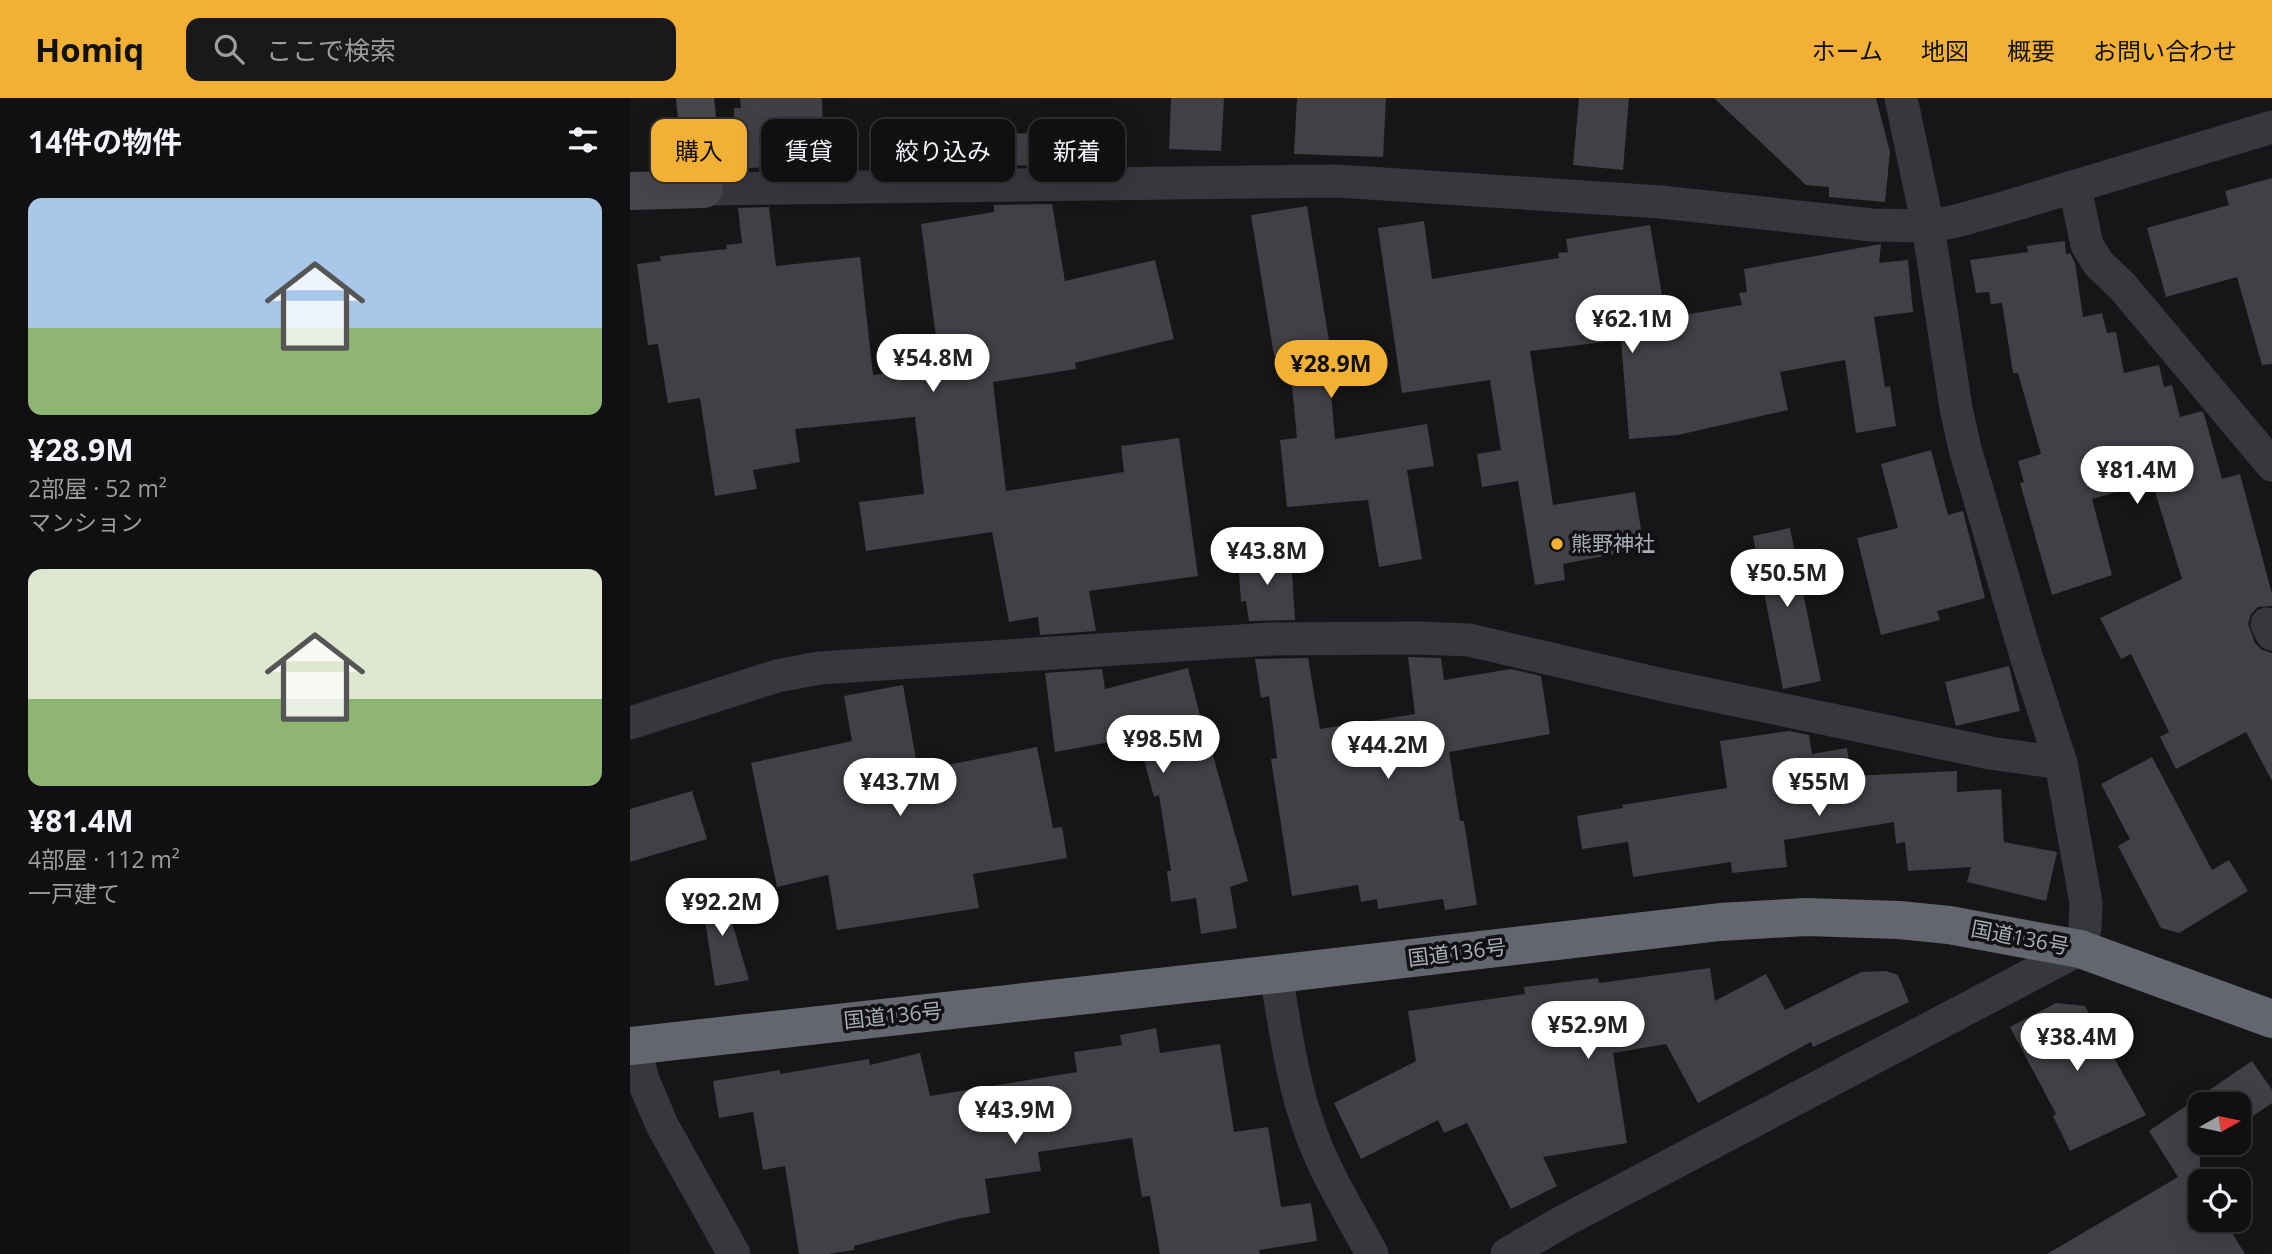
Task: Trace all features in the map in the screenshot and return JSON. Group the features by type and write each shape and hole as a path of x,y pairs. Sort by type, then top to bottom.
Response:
{"highway":[{"name":"国道136号","path":"632,1045 1720,922 1806,917 1899,920 1949,925 2080,949 2272,1019"}],"main road":[{"path":"630,191 704,189 695,98"}],"street":[{"path":"1507,1254 1562,1222 2080,949 2085,928 2086,904 2061,764 1965,449 1956,408 1928,226 1901,98"},
{"path":"704,189 1337,181 1530,192 1661,202 1872,225 1928,226 1962,220 2075,188 2272,127"},
{"path":"2075,188 2087,245 2098,263 2123,287 2272,465"},
{"path":"630,723 777,676 819,668 1271,639 1418,638 1469,640 1663,685 1990,753 2061,764"},
{"path":"1276,974 1289,1051 1310,1131 1325,1167 1372,1254"},
{"path":"632,1045 662,1125 734,1254"}],"building":[{"path":"740,98 822,98 823,119 761,119 761,168 747,168 747,119 734,119 734,108 741,108"},
{"path":"1171,98 1224,98 1221,151 1169,149"},
{"path":"1297,98 1386,98 1383,157 1294,154"},
{"path":"1579,98 1629,98 1623,170 1573,165"},
{"path":"1714,98 1876,98 1890,152 1885,202 1829,197 1829,187 1806,185"},
{"path":"1029,133 1029,165 1015,166 1015,134"},
{"path":"2272,178 2272,364 2262,365 2237,277 2166,297 2147,228 2229,205 2225,191"},
{"path":"1052,204 1065,281 1155,260 1174,339 1075,363 1076,369 993,382 1006,491 1124,472 1121,446 1179,438 1198,576 1089,591 1096,631 1040,635 1038,617 1009,622 992,532 866,551 859,502 924,494 915,417 795,429 800,462 753,470 757,489 715,496 700,398 668,403 658,344 648,345 637,264 661,261 660,256 727,249 726,245 742,243 738,208 769,207 776,266 860,257 873,375 940,367 921,224 994,212 994,205"},
{"path":"1307,206 1330,347 1327,347 1335,439 1427,424 1434,466 1407,470 1422,559 1379,567 1368,500 1287,507 1280,440 1297,438 1289,354 1274,356 1251,215"},
{"path":"1424,221 1432,279 1559,258 1558,253 1568,252 1566,239 1650,225 1666,318 1742,305 1739,293 1747,292 1744,269 1881,244 1879,263 1908,260 1913,312 1874,317 1885,387 1890,386 1896,426 1856,433 1845,360 1780,372 1788,410 1678,435 1629,439 1621,340 1530,351 1553,505 1635,492 1644,548 1563,564 1565,580 1535,585 1518,481 1482,487 1477,454 1501,450 1490,380 1402,393 1378,228"},
{"path":"2065,241 2066,254 2070,253 2075,263 2083,317 2102,313 2107,333 2116,332 2124,373 2159,365 2164,387 2172,385 2180,417 2202,411 2204,414 2222,479 2240,474 2272,594 2272,606 2258,607 2251,614 2248,624 2255,643 2262,650 2272,653 2272,781 2246,732 2176,769 2160,737 2169,732 2131,654 2121,659 2100,618 2182,579 2152,482 2092,499 2112,575 2052,595 2020,483 2024,482 2018,461 2041,454 2018,373 2013,373 2002,303 1991,304 1989,292 1976,293 1970,260 2028,252 2027,246"},
{"path":"1931,450 1948,515 1963,511 1985,598 1937,611 1940,620 1881,635 1857,538 1898,528 1881,464"},
{"path":"1790,528 1821,681 1783,689 1753,536"},
{"path":"1291,555 1295,620 1249,621 1246,601 1241,602 1238,557"},
{"path":"1408,657 1441,658 1444,680 1511,669 1541,676 1550,734 1449,752 1460,821 1464,821 1477,905 1445,910 1443,899 1378,909 1377,899 1361,902 1358,885 1292,896 1271,759 1277,758 1269,696 1261,698 1255,659 1308,658 1320,729 1415,714"},
{"path":"2009,666 2020,711 1956,726 1945,682"},
{"path":"1188,668 1248,881 1230,887 1237,928 1201,934 1196,898 1171,902 1167,871 1171,871 1159,795 1154,797 1138,737 1055,752 1045,673 1102,669 1105,689"},
{"path":"903,685 918,771 1037,747 1053,828 1062,827 1067,858 973,874 979,908 837,930 828,875 777,887 751,763 852,741 844,696"},
{"path":"1789,731 1809,735 1812,754 1847,748 1851,776 1957,771 1957,792 2001,789 2004,842 2057,852 2046,901 1967,882 1971,867 1908,871 1905,842 1896,844 1894,822 1784,840 1787,867 1732,873 1731,862 1633,877 1628,842 1582,849 1577,816 1623,808 1622,805 1727,788 1720,741"},
{"path":"2152,757 2212,870 2229,860 2248,891 2179,933 2161,928 2118,846 2130,839 2101,784"},
{"path":"692,791 707,839 630,862 630,809"},
{"path":"720,882 749,980 715,986 700,887"},
{"path":"1710,968 1715,1001 1766,974 1785,1010 1861,972 1886,971 1898,975 1909,1002 1813,1047 1811,1042 1698,1103 1666,1044 1613,1053 1627,1143 1543,1157 1557,1186 1511,1209 1467,1123 1444,1133 1438,1120 1361,1159 1334,1103 1416,1061 1408,1011 1525,994 1524,987 1598,978 1599,983"},
{"path":"2056,1003 2085,1006 2146,1115 2070,1151 2053,1116 2056,1114 2010,1027"},
{"path":"1156,1028 1160,1053 1220,1044 1234,1132 1268,1127 1281,1207 1311,1203 1317,1241 1259,1250 1260,1254 1160,1254 1150,1196 1142,1197 1132,1138 1038,1152 1041,1171 985,1179 990,1213 854,1246 854,1250 828,1254 799,1254 785,1166 763,1170 753,1112 719,1118 713,1081 780,1070 780,1074 869,1059 870,1065 920,1053 930,1096 1077,1072 1074,1052 1122,1045 1120,1035"},
{"path":"2252,1061 2272,1090 2272,1103 2251,1117 2251,1092 2206,1092"},
{"path":"2188,1104 2188,1155 2200,1155 2200,1169 2188,1169 2188,1232 2231,1232 2245,1254 2047,1254 2178,1177 2149,1131"}],"place":[{"name":"熊野神社","path":"1557,544"}]}
